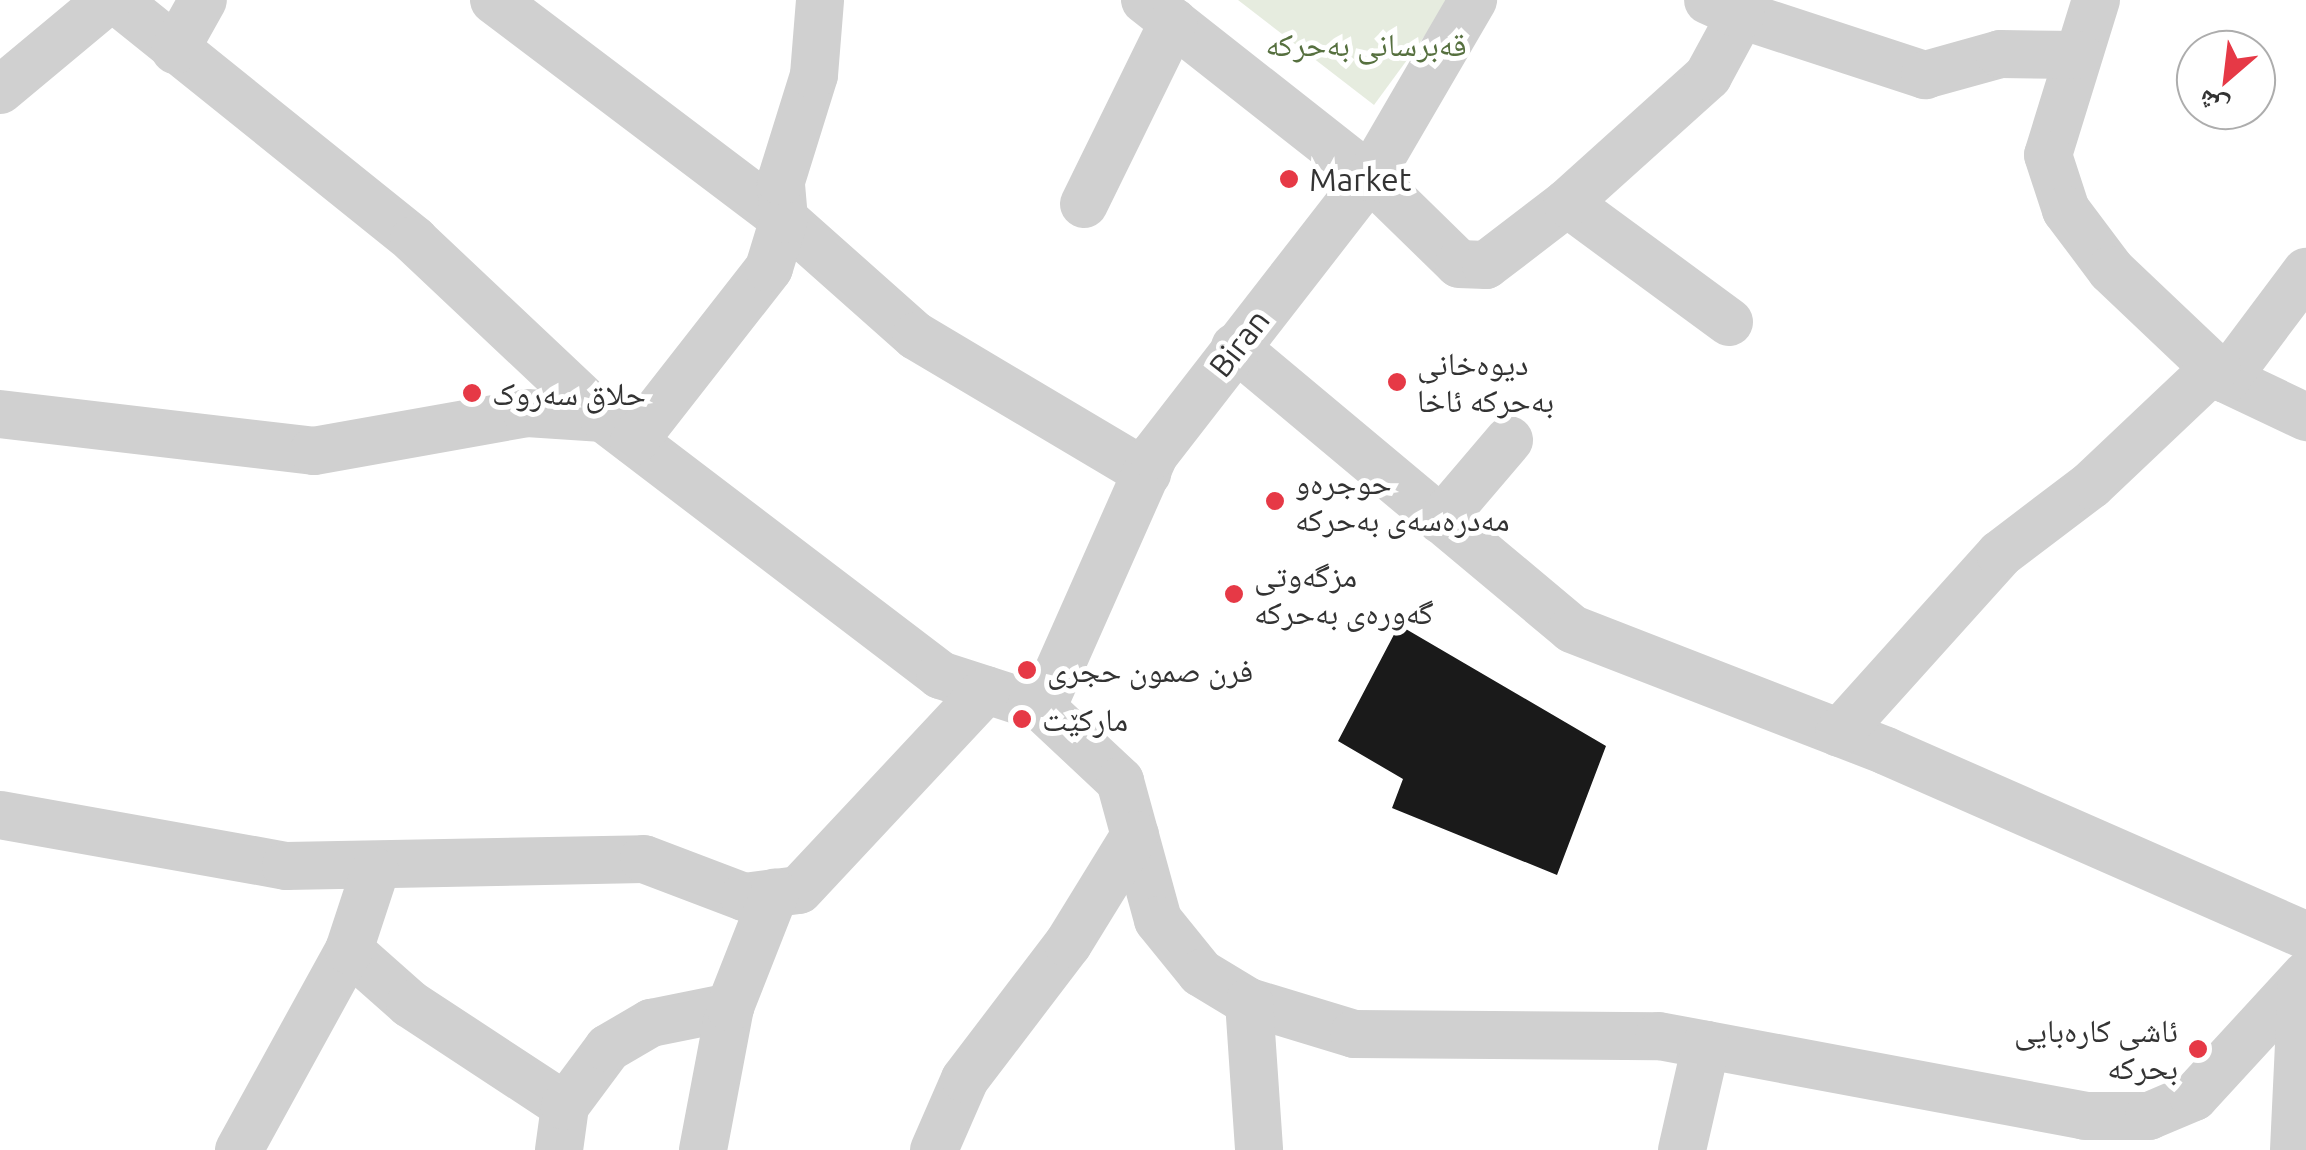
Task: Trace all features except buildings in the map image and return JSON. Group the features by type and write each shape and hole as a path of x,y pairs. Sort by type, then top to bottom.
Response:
{"street":[{"path":"0,90 108,0"},
{"path":"116,0 414,240 619,429 940,674 1042,708 1120,781 1158,920 1200,973 1249,1002 1354,1034 1659,1036 2078,1133 2148,1116 2194,1097 2304,978"},
{"path":"175,50 203,0"},
{"path":"619,429 770,268 784,219 781,181 814,75 820,0"},
{"name":"Biran","path":"1042,708 1147,472 1235,348 1370,176 1473,0"},
{"path":"2096,0 2048,155 2066,210 2111,270 2222,373 2306,417"},
{"path":"500,2 784,219 916,336 1147,472"},
{"path":"1084,204 1159,11 1370,176 1475,270 1567,203 1708,76 1724,8 1925,75 2000,54 2078,54"},
{"path":"1567,203 1728,322"},
{"path":"1839,733 2000,554 2091,486 2222,373 2306,272"},
{"path":"1235,348 1572,629 1839,733 2306,935"},
{"path":"0,414 314,451 527,413 619,429"},
{"path":"1441,520 1510,440"},
{"path":"0,815 286,866 374,871 644,859 744,897 799,890 986,690"},
{"path":"934,1150 965,1079 1068,944 1135,834"},
{"path":"239,1150 349,950 374,871"},
{"path":"703,1150 730,1007 775,893"},
{"path":"349,950 562,1128 608,1048 651,1023 730,1007"},
{"path":"2294,1150 2304,978"},
{"path":"1249,1002 1259,1150"},
{"path":"1682,1150 1706,1045"}],"green space":[{"name":"قەبرسانی بەحرکە","path":"1238,0 1451,0 1374,105"}],"place":[{"name":"Market","path":"1289,179"},
{"name":"دیوەخانی بەحرکە ئاخا","path":"1397,382"},
{"name":"حلاق سەروک","path":"472,393"},
{"name":"حوجره‌و مه‌دره‌سه‌ی به‌حرکه","path":"1275,501"},
{"name":"مزگەوتی گەورەی بەحرکە","path":"1234,594"},
{"name":"فرن صمون حجری","path":"1027,670"},
{"name":"مارکێت","path":"1022,719"},
{"name":"ئاشی کارەبایی بحرکە","path":"2198,1049"}]}
